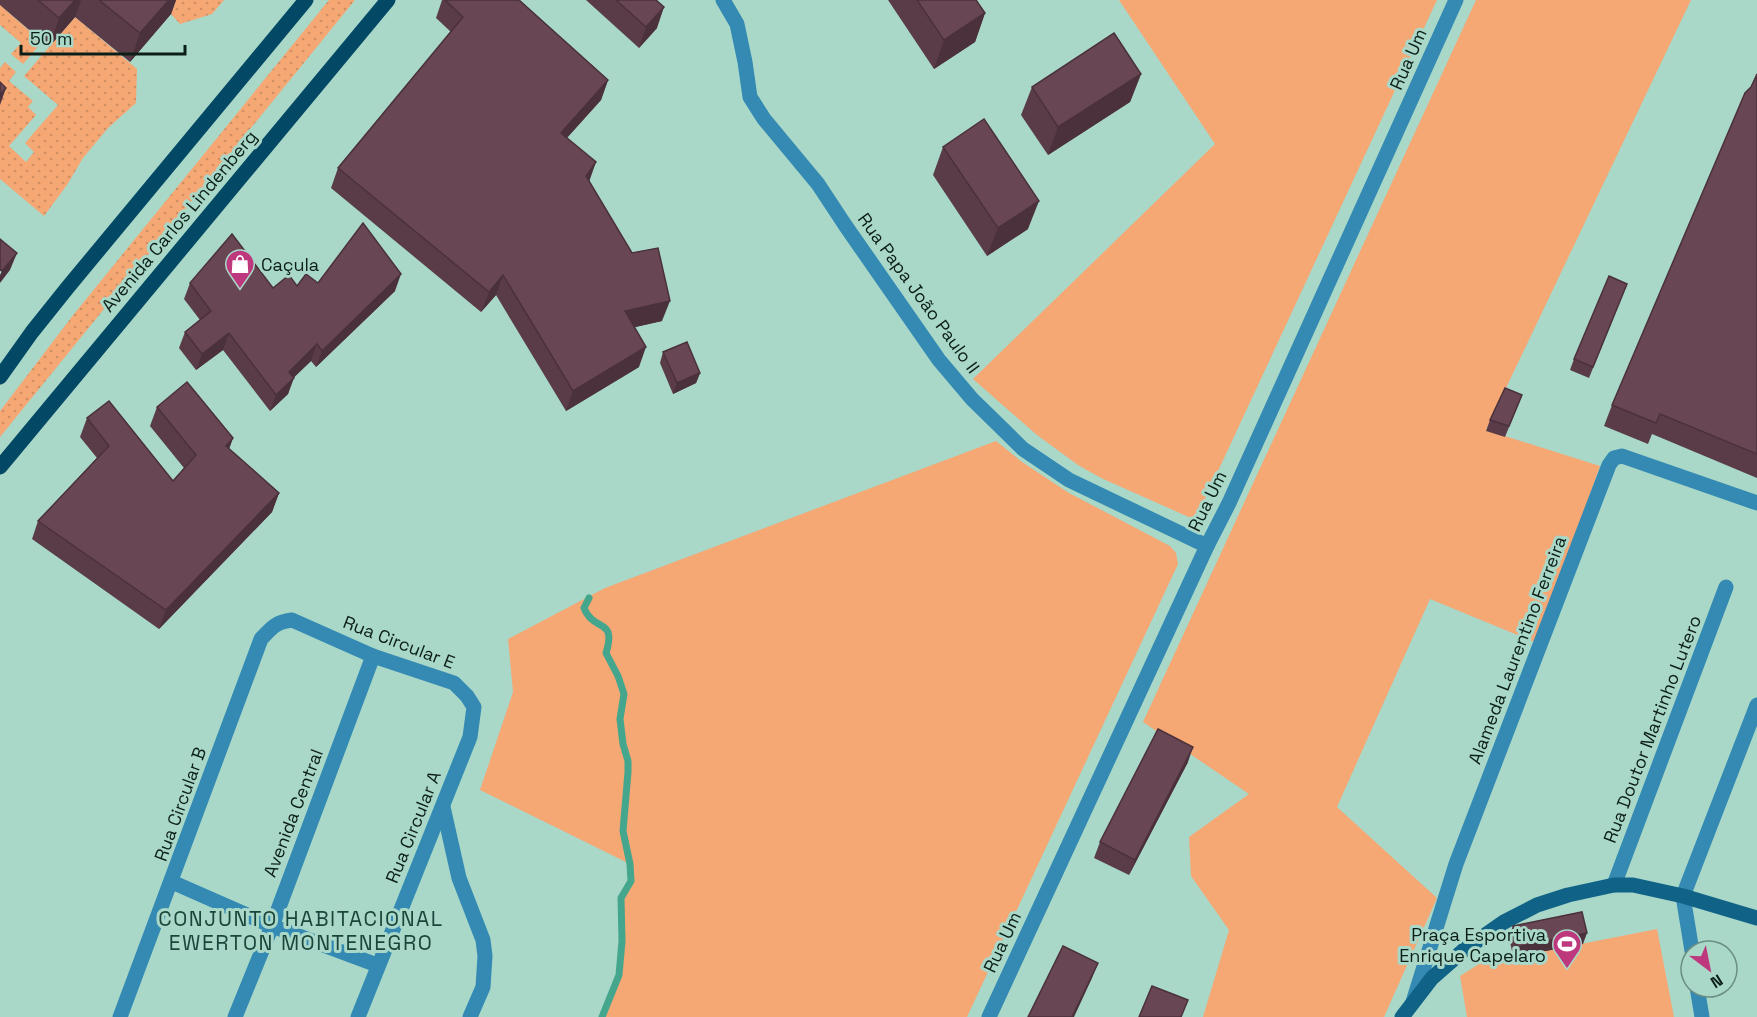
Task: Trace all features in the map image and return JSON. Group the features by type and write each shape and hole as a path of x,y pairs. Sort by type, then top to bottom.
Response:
{"main road":[{"path":"0,377 68,286 306,0"},
{"name":"Avenida Carlos Lindenberg","path":"0,467 388,0"}],"street":[{"name":"Rua Papa João Paulo II","path":"723,0 737,24 750,97 764,119 819,184 939,360 972,399 1023,449 1069,480 1207,546"},
{"name":"Rua Um","path":"989,1017 1229,503 1456,0"},
{"name":"Alameda Laurentino Ferreira","path":"1413,1002 1456,864 1609,465 1614,458 1622,456 1757,503"},
{"name":"Rua Doutor Martinho Lutero","path":"1614,885 1726,587"},
{"name":"Rua Circular E","path":"292,620 374,656 454,683 474,707 474,717"},
{"name":"Rua Circular B","path":"120,1017 261,639 281,621 292,620"},
{"name":"Avenida Central","path":"235,1017 272,926 374,656"},
{"path":"1690,939 1683,896 1757,705"},
{"name":"Rua Circular A","path":"358,1017 377,965 443,807 470,737 474,717"},
{"path":"443,807 459,878 483,940 485,956 483,987 470,1017"},
{"path":"172,882 272,926 377,965"},
{"path":"1402,1017 1432,978 1464,950 1504,922 1537,904 1568,895 1614,885 1633,885 1683,896 1757,918"},
{"path":"1699,999 1702,1017"}],"shaded area":[{"path":"170,0 224,0 212,14 180,24 169,12 175,5"},
{"path":"329,0 355,0 0,437 0,411 74,314"},
{"path":"1119,0 1437,0 1199,512 1191,518 1101,478 1078,465 1037,435 973,379 1215,144"},
{"path":"1476,0 1691,0 1486,430 1600,466 1537,643 1430,599 1337,807 1437,898 1384,1017 1203,1017 1229,930 1191,876 1189,837 1249,794 1143,722"},
{"path":"0,5 42,42 23,64 11,54 21,43 0,25"},
{"path":"75,17 137,69 136,103 108,128 83,158 44,216 0,179 0,68 5,62 16,72 9,81 33,101 28,107 36,115 9,146 26,162 34,152 25,143 58,105 24,76"},
{"path":"996,441 1022,462 1069,493 1170,546 1176,553 1178,564 967,1017 602,1017 619,975 622,941 621,898 631,881 630,864 480,790 513,692 508,639 605,588"},
{"name":"Praça Esportiva Enrique Capelaro","path":"1657,929 1674,1017 1467,1017 1460,976 1479,964"}],"building":[{"path":"38,0 75,0 59,18"},
{"path":"99,0 169,0 140,33"},
{"path":"445,0 519,0 608,80 561,133 596,162 586,176 632,253 658,248 670,301 625,311 646,347 573,391 503,275 489,292 338,168 463,17"},
{"path":"616,0 656,0 664,7 646,27"},
{"path":"917,0 976,0 985,13 944,40"},
{"path":"1114,33 1141,74 1058,127 1032,87"},
{"path":"1757,74 1757,454 1660,414 1656,423 1612,405 1745,93 1751,87"},
{"path":"0,82 6,88 0,95"},
{"path":"984,119 1039,201 998,228 943,147"},
{"path":"363,223 401,274 322,351 317,344 289,372 294,378 276,395 229,333 202,354 185,332 211,311 190,283 232,234 273,288 289,275 297,286 306,274 318,283"},
{"path":"0,239 17,253 2,271 0,270"},
{"path":"1609,276 1627,284 1593,367 1574,359"},
{"path":"687,342 700,373 677,383 663,352"},
{"path":"187,382 233,438 226,446 279,493 166,610 38,521 109,446 87,418 109,401 173,481 196,455 157,407"},
{"path":"1505,388 1522,395 1509,426 1490,420"},
{"path":"1158,729 1193,747 1135,860 1100,842"},
{"path":"1582,912 1587,933 1517,947 1513,926"},
{"path":"1063,946 1098,963 1072,1017 1028,1017"},
{"path":"1152,986 1188,1000 1181,1017 1139,1017"}],"waterway":[{"path":"589,598 584,608 588,616 603,626 609,634 606,653 624,694 620,719 628,761 623,831 631,881 621,898 622,941 619,975 602,1017"}],"place":[{"name":"Caçula","path":"240,290"},
{"name":"Praça Esportiva Enrique Capelaro","path":"1567,970"}],"district":[{"name":"CONJUNTO HABITACIONAL EWERTON MONTENEGRO","path":"301,930"}]}
